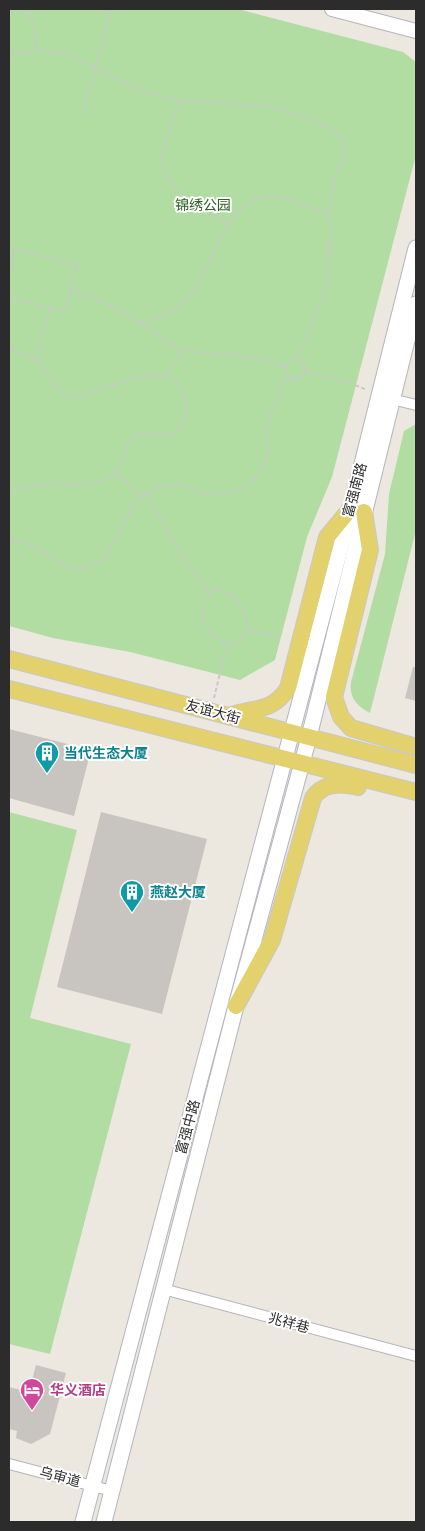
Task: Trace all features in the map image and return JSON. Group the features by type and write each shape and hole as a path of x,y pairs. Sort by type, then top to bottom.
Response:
{"main road":[{"name":"富强南路","path":"291,732 357,510 386,397 416,248"},
{"name":"富强南路","path":"386,397 416,304"},
{"name":"富强南路","path":"302,764 357,510"},
{"path":"228,716 273,705 288,688 327,537 357,510 370,550 334,697 341,717 351,728 416,746"},
{"name":"友谊大街","path":"9,659 416,765"},
{"name":"友谊大街","path":"9,689 283,760 416,792"},
{"name":"富强中路","path":"83,1522 291,732"},
{"name":"富强中路","path":"104,1522 236,1006 302,764"},
{"path":"236,1006 272,940 309,807 316,792 329,786 343,784 416,800"}],"street":[{"path":"332,9 416,31"},
{"path":"386,397 416,405"},
{"name":"兆祥巷","path":"163,1289 416,1356"},
{"name":"乌审道","path":"9,1464 112,1491"}],"path":[{"path":"24,9 35,22 37,32 36,51"},
{"path":"83,114 111,9"},
{"path":"9,54 36,51 65,53 95,70 138,90 181,101 266,106 313,120 332,129 340,137 344,147 343,161 336,174 329,214 328,276 324,294 298,359"},
{"path":"181,101 164,150 164,167 170,182 184,196 230,224"},
{"path":"140,323 166,313 182,304 199,282 230,224 247,204 267,196 329,214"},
{"path":"9,271 14,249 77,265 65,312 9,297"},
{"path":"70,291 92,297 126,313 182,352 236,356 286,366"},
{"path":"36,361 50,308"},
{"path":"9,350 25,354 36,361 64,394 71,397 145,375 166,377 175,382 186,404 186,414 180,429 175,434 141,434 132,436 127,443 119,468 99,482 41,484 26,490 9,491"},
{"path":"166,377 182,352"},
{"path":"9,542 26,542 71,568 82,569 98,565 105,560 110,554 136,501 152,489 180,484 205,495 222,494 244,489 257,476 268,457 267,424 283,382 289,377 300,378 305,372 304,364 298,359 290,360 286,366 289,377"},
{"path":"305,372 350,383 386,397"},
{"path":"114,472 143,496"},
{"path":"147,493 172,541 210,593"},
{"path":"218,590 232,594 249,622 248,630 240,642 227,644 218,640 201,612 204,598 218,590"},
{"path":"248,630 280,637"},
{"path":"211,711 227,644"}],"green space":[{"name":"锦绣公园","path":"9,9 238,9 403,52 416,62 416,155 332,477 307,537 275,660 240,680 130,652 53,638 9,626"},
{"path":"416,424 416,530 370,713 357,704 352,697 351,682 385,554 389,494 404,431"},
{"path":"9,812 77,830 30,1018 131,1044 50,1354 9,1344"}],"building":[{"path":"413,667 416,667 416,701 405,698"},
{"name":"当代生态大厦","path":"9,729 91,750 74,816 9,798"},
{"name":"燕赵大厦","path":"101,812 207,839 162,1014 57,987"},
{"name":"华义酒店","path":"36,1365 66,1373 50,1434 31,1444 16,1438 17,1431 9,1429 9,1387 29,1392"}],"place":[{"name":"当代生态大厦","path":"47,774"},
{"name":"燕赵大厦","path":"132,913"},
{"name":"华义酒店","path":"32,1411"}]}
